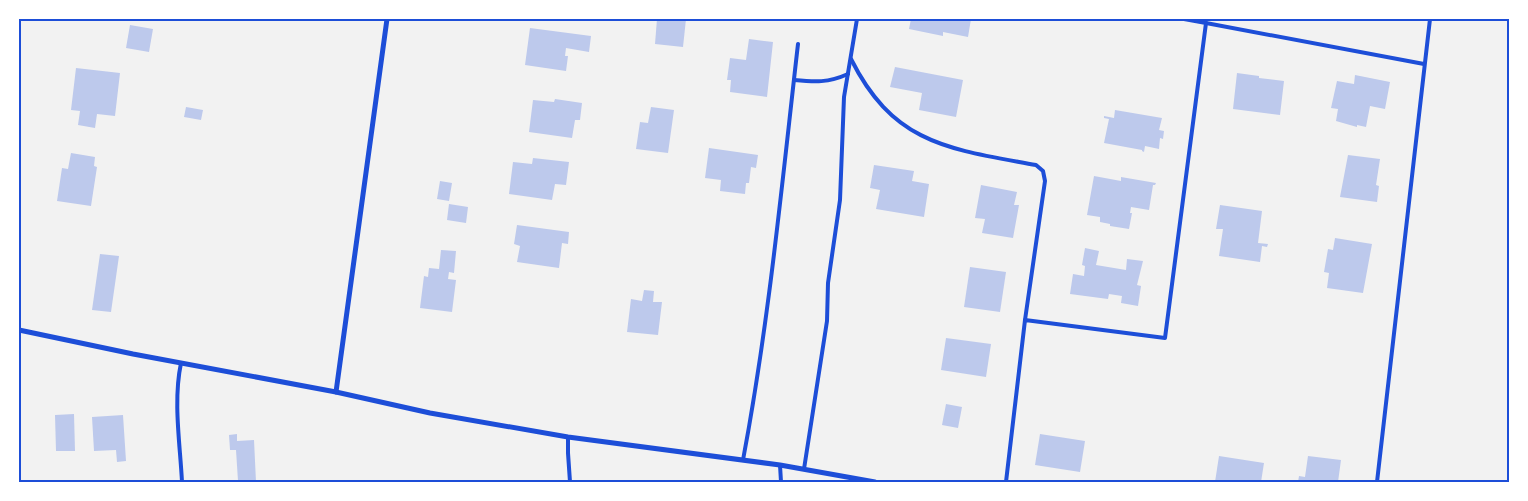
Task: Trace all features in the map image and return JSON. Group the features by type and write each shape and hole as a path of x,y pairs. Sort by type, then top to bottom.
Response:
{"street":[{"path":"336,392 387,19"},
{"path":"19,330 336,392 430,413 568,437 780,465 875,482"}],"lane":[{"path":"804,469 827,321 828,283 840,200 844,97 857,19"},
{"path":"1184,19 1424,64"},
{"path":"1377,482 1430,19"},
{"path":"1025,320 1165,338 1206,23"},
{"path":"743,460 755,394 769,296 798,44"},
{"path":"851,59 860,78 892,117 918,135 948,147 971,153 1036,165 1043,172 1045,181 1025,320 1006,482"},
{"path":"794,80 820,82 848,74"},
{"path":"181,363 177,394 182,482"},
{"path":"568,437 570,482"},
{"path":"780,465 781,482"}],"building":[{"path":"657,19 686,19 683,47 655,44"},
{"path":"911,19 971,19 968,37 943,32 943,36 909,29"},
{"path":"130,25 153,29 149,52 126,48"},
{"path":"530,28 591,36 589,52 566,48 565,56 568,56 566,71 525,65"},
{"path":"749,39 773,42 767,97 730,92 731,80 727,80 730,58 746,60"},
{"path":"895,67 963,80 956,117 919,110 922,93 890,87"},
{"path":"76,68 120,73 115,116 97,114 95,128 78,125 80,111 71,110"},
{"path":"1237,73 1284,81 1280,115 1233,109"},
{"path":"1355,75 1390,82 1385,109 1370,106 1366,127 1357,125 1357,127 1336,121 1338,109 1331,108 1337,81 1354,84"},
{"path":"555,99 582,103 580,120 575,120 572,138 529,132 533,100 554,102"},
{"path":"186,107 203,110 201,120 184,117"},
{"path":"651,107 674,110 668,153 636,149 640,122 648,123"},
{"path":"1115,110 1162,118 1159,130 1164,131 1163,139 1160,138 1159,149 1145,146 1144,152 1142,150 1104,143 1109,119 1104,118 1104,116 1114,118"},
{"path":"709,148 758,155 756,168 751,167 749,183 746,183 745,194 720,191 721,180 705,178"},
{"path":"71,153 95,157 94,166 97,167 91,206 57,201 62,168 68,169"},
{"path":"1348,155 1380,159 1376,185 1379,186 1377,202 1340,197"},
{"path":"533,158 569,162 566,185 555,184 552,200 509,194 513,162 532,164"},
{"path":"874,165 914,171 912,181 929,184 924,217 876,209 880,190 870,188"},
{"path":"1094,176 1121,181 1121,177 1156,183 1153,185 1149,210 1131,207 1130,213 1132,213 1129,229 1110,226 1110,224 1100,222 1100,217 1087,215"},
{"path":"440,181 452,183 449,201 437,199"},
{"path":"981,185 1017,192 1014,205 1019,205 1013,238 982,233 985,219 975,218"},
{"path":"449,204 468,207 466,223 447,220"},
{"path":"1220,205 1262,211 1258,243 1268,244 1267,247 1262,246 1260,262 1219,256 1223,229 1216,229"},
{"path":"517,225 569,232 568,244 562,243 559,268 517,262 520,246 514,244"},
{"path":"1335,238 1372,244 1363,293 1327,288 1329,273 1324,272 1328,249 1333,250"},
{"path":"1085,248 1099,251 1096,265 1126,270 1127,259 1143,261 1137,285 1141,286 1138,306 1121,303 1122,296 1109,294 1108,299 1070,294 1073,274 1084,276 1085,266 1082,265"},
{"path":"441,250 456,251 454,273 449,272 448,279 456,280 452,312 420,308 424,276 428,277 429,268 439,269"},
{"path":"100,254 119,256 111,312 92,310"},
{"path":"970,267 1006,272 1000,312 964,307"},
{"path":"644,290 654,291 653,302 662,302 658,335 627,332 631,299 642,301"},
{"path":"946,338 991,344 986,377 941,370"},
{"path":"946,404 962,407 958,428 942,425"},
{"path":"74,414 75,451 56,451 55,415"},
{"path":"123,415 126,461 117,462 116,450 94,451 92,417"},
{"path":"237,434 237,441 254,440 256,482 238,481 236,450 230,450 229,435"},
{"path":"1040,434 1085,441 1080,472 1035,465"},
{"path":"1219,456 1264,463 1261,482 1215,482"},
{"path":"1308,456 1341,460 1338,482 1298,482 1299,476 1305,477"}]}
